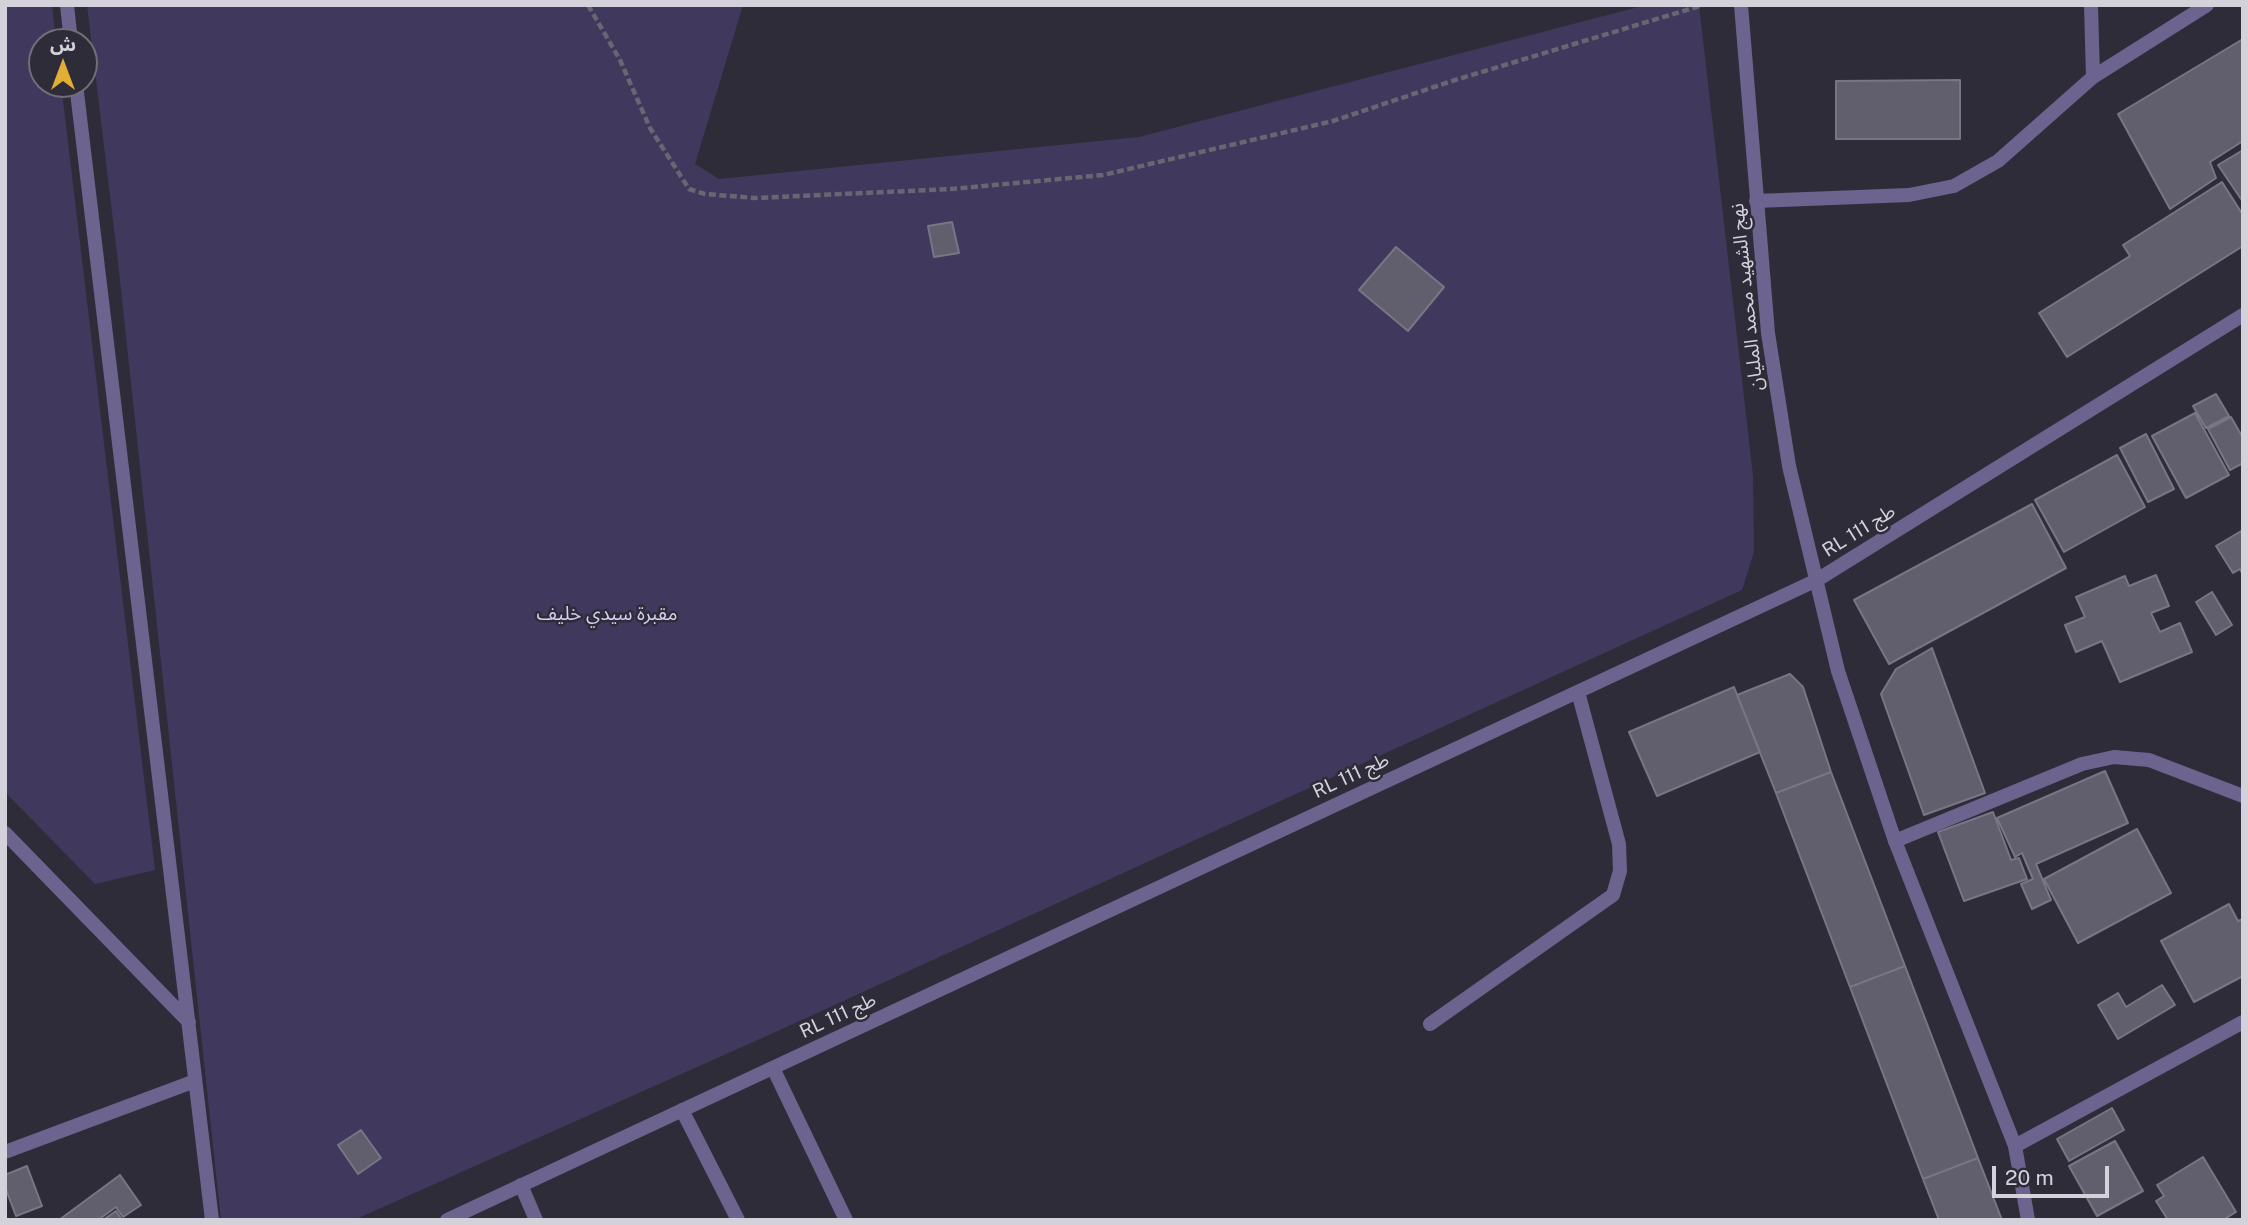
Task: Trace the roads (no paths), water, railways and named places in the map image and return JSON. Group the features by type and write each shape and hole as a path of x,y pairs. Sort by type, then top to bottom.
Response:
{"street":[{"path":"67,5 69,28"},
{"name":"نهج الشهيد محمد المليان","path":"1741,5 1768,333 1788,466 1838,671 1895,841 2015,1146 2028,1220"},
{"path":"2091,5 2093,77"},
{"path":"1756,201 1909,195 1954,186 1998,161 2093,77 2207,5"},
{"path":"78,98 212,1220"},
{"name":"RL طج 111","path":"447,1220 1817,580 2243,315"},
{"path":"1430,1024 1613,895 1620,871 1619,844 1578,692"},
{"path":"1895,841 2082,764 2114,757 2149,760 2243,796"},
{"path":"5,833 189,1021"},
{"path":"2015,1146 2243,1022"},
{"path":"773,1068 846,1220"},
{"path":"5,1152 195,1081"},
{"path":"682,1110 738,1220"},
{"path":"521,1185 536,1220"}],"park label":[{"name":"مقبرة سيدي خليف","path":"607,614"}]}
